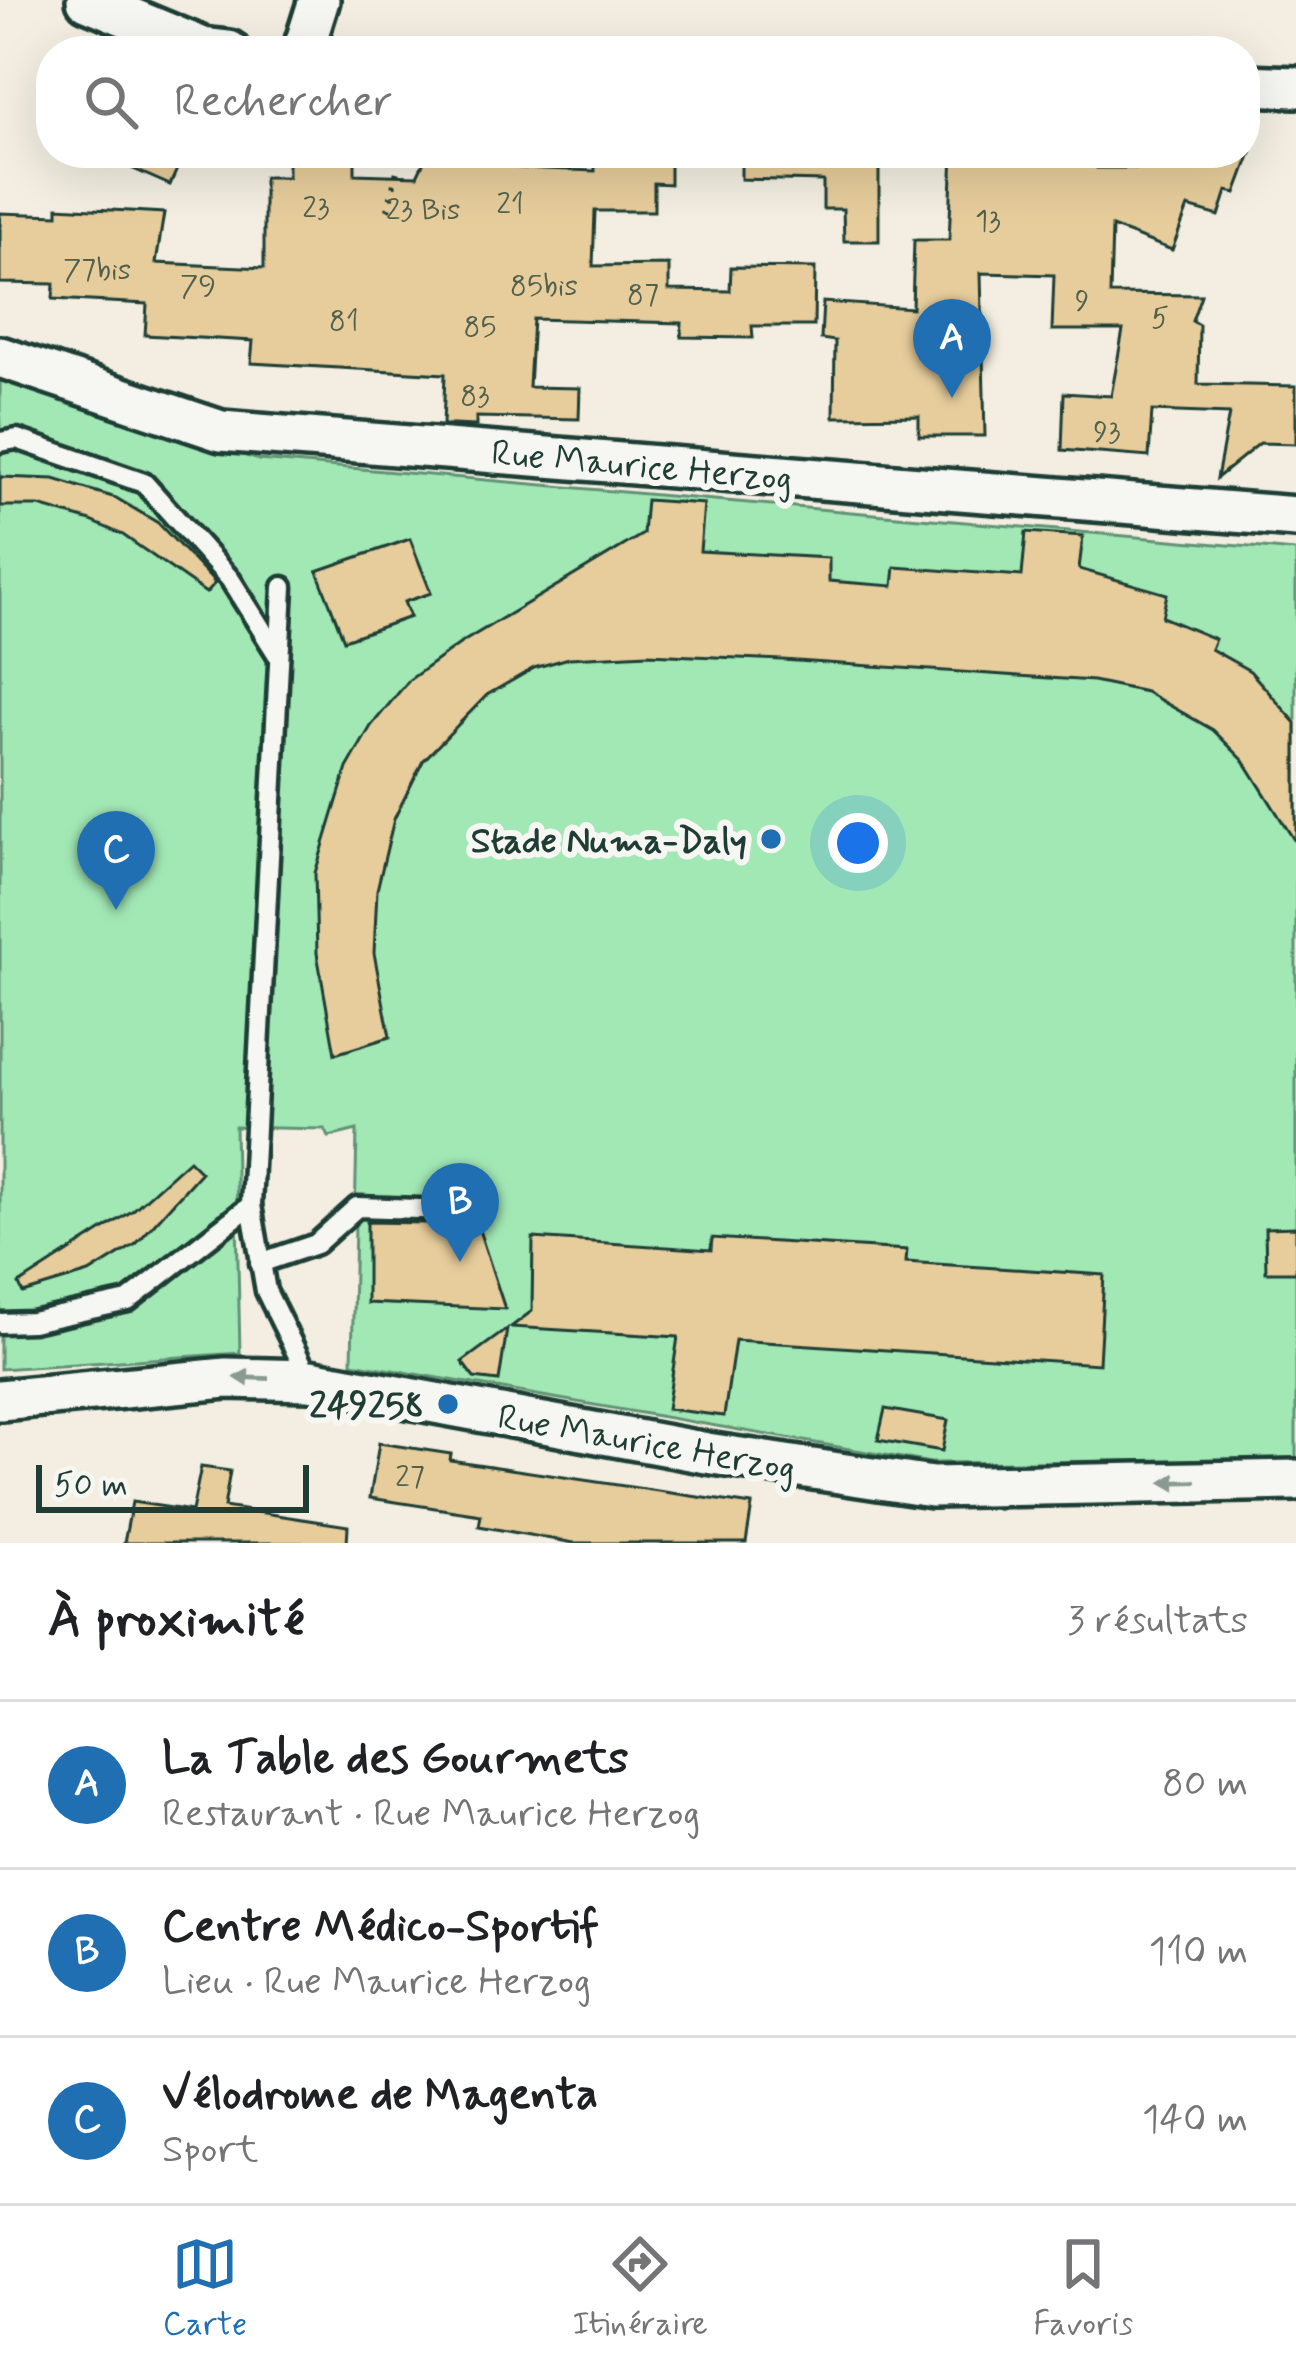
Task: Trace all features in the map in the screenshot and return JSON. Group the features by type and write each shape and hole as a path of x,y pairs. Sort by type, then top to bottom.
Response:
{"street":[{"path":"87,0 174,36"},
{"path":"308,36 319,0"},
{"path":"1260,85 1296,86"},
{"name":"Rue Maurice Herzog","path":"0,357 220,431 1296,517"},
{"name":"Rue Maurice Herzog","path":"0,1400 226,1378 310,1380 684,1449 932,1487 1296,1480"}],"lane":[{"path":"0,442 17,439 144,483 230,579 280,659"},
{"path":"283,587 251,1205 266,1291 310,1380"},
{"path":"0,1323 32,1322 128,1301 251,1205"},
{"path":"260,1262 316,1244 357,1208 482,1211"}],"path":[{"path":"388,210 398,168"}],"green space":[{"name":"Stade Numa-Daly","path":"0,379 259,460 1296,551 1296,1459 931,1463 352,1363 357,1130 329,1137 325,1129 235,1127 240,1353 0,1369"}],"building":[{"path":"131,168 177,168 170,185"},
{"path":"288,168 355,168 355,174 417,176 421,168 670,168 670,184 654,183 654,211 595,211 593,266 669,265 669,290 730,291 731,267 815,268 814,326 752,326 753,338 681,337 682,323 533,319 529,387 580,388 579,419 476,417 476,426 443,425 445,374 251,363 253,341 145,335 147,304 53,299 54,284 0,283 0,213 58,215 58,207 164,213 156,263 264,268 264,177 288,177"},
{"path":"741,168 879,168 879,241 844,241 843,209 823,209 823,181 741,179"},
{"path":"952,168 1245,168 1236,193 1227,191 1219,216 1188,207 1172,250 1112,227 1110,294 1201,295 1192,321 1199,325 1198,384 1296,386 1296,444 1260,443 1217,478 1229,414 1152,411 1149,457 1062,450 1064,393 1111,396 1123,330 1052,330 1054,275 981,273 985,436 919,436 919,416 834,417 835,341 821,339 823,302 912,308 914,240 949,240"},
{"path":"0,477 54,479 116,498 158,523 215,583 206,593 123,535 91,521 39,506 0,506"},
{"path":"646,500 704,504 700,551 829,558 829,581 893,586 895,567 1022,576 1026,532 1083,536 1079,569 1167,594 1162,617 1215,639 1211,649 1250,671 1296,723 1296,843 1244,761 1213,730 1146,692 1093,681 782,660 648,654 569,658 534,668 487,695 423,761 394,819 377,890 374,953 390,1037 335,1054 317,953 315,873 347,768 371,726 409,680 461,643 643,534"},
{"path":"410,539 431,593 404,602 410,617 344,640 317,571"},
{"path":"189,1160 201,1172 136,1244 89,1273 23,1293 19,1284 132,1211"},
{"path":"367,1222 477,1224 505,1309 367,1303"},
{"path":"1296,1227 1296,1272 1266,1272 1265,1228"},
{"path":"533,1238 711,1250 712,1238 907,1250 906,1262 1104,1275 1099,1364 735,1340 724,1416 667,1409 678,1337 511,1327 532,1311"},
{"path":"507,1329 499,1381 474,1378 462,1362"},
{"path":"885,1409 948,1420 942,1451 878,1440"},
{"path":"379,1443 451,1454 450,1460 752,1505 746,1543 574,1543 479,1526 481,1515 370,1498"},
{"path":"201,1467 230,1471 224,1507 348,1526 347,1543 124,1543 132,1502 192,1511"}],"place":[{"name":"La Table des Gourmets","path":"952,398"},
{"name":"Stade Numa-Daly","path":"771,839"},
{"name":"Vélodrome de Magenta","path":"116,910"},
{"name":"Centre Médico-Sportif","path":"460,1262"},
{"name":"249258","path":"448,1404"}]}
